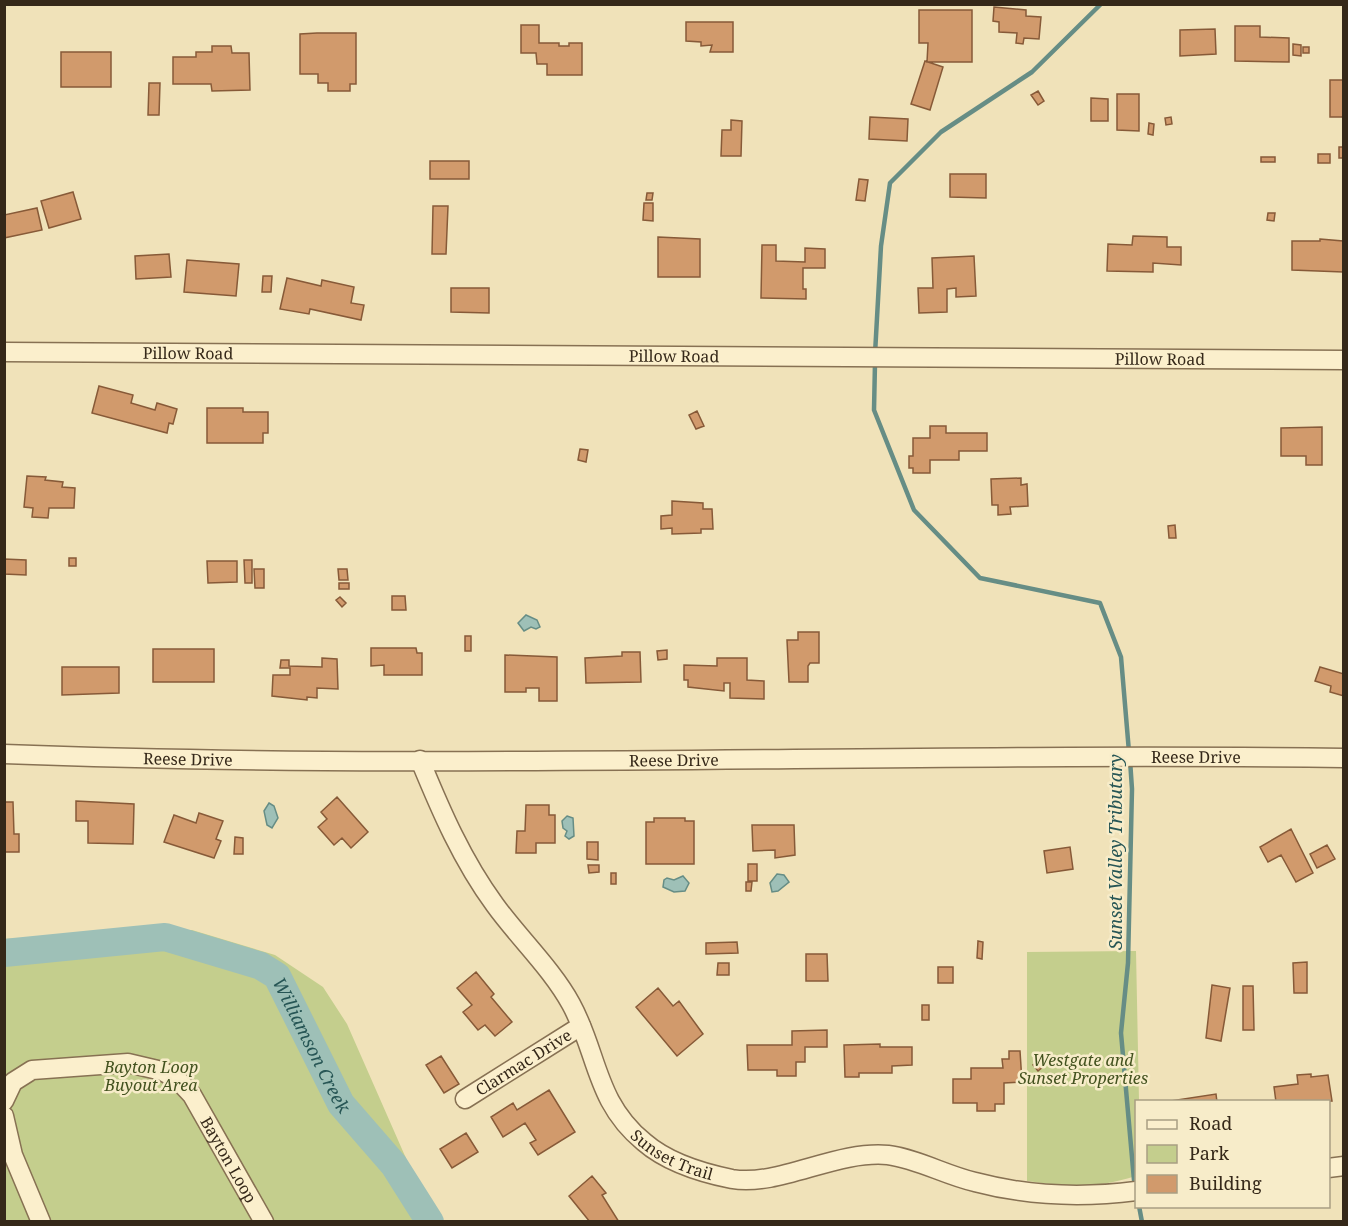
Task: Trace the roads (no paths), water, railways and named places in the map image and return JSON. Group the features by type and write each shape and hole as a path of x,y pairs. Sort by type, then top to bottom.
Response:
{"street":[{"name":"Pillow Road","path":"4,352 1344,360"},
{"name":"Reese Drive","path":"4,754 420,760 1157,755 1344,758"},
{"name":"Sunset Trail","path":"420,760 468,866 494,904 570,1002 581,1026 601,1087 628,1126 644,1142 694,1169 734,1179 766,1177 862,1155 888,1155 975,1183 1056,1196 1089,1197 1135,1191"},
{"name":"Clarmac Drive","path":"465,1099 581,1026"},
{"name":"Bayton Loop","path":"4,1101 13,1082 32,1070 128,1063 162,1071 178,1080 192,1095 264,1221"},
{"path":"4,1116 13,1155 41,1221"}],"water":[{"path":"526,615 537,620 540,627 536,629 531,627 524,631 518,623"},
{"path":"269,803 274,806 278,818 272,828 267,825 264,811"},
{"path":"567,816 573,818 574,836 569,839 565,836 567,831 563,828 562,821"},
{"path":"777,874 784,875 789,882 778,891 772,892 770,883"},
{"path":"683,876 689,883 685,891 674,892 663,887 664,880 667,878 674,880"}],"waterway":[{"name":"Sunset Valley Tributary","path":"875,354 881,246 890,183 941,132 1032,72 1101,4"},
{"name":"Sunset Valley Tributary","path":"875,363 874,410 914,510 980,578 1100,603 1121,657 1129,752"},
{"name":"Sunset Valley Tributary","path":"1130,760 1132,789 1128,963 1121,1033 1134,1180"},
{"name":"Williamson Creek","path":"4,953 165,937 261,966 277,976 341,1104 394,1165 430,1222"},
{"name":"Sunset Valley Tributary","path":"1139,1208 1142,1222"}],"park label":[{"name":"Westgate and Sunset Properties","path":"1083,1069"},
{"name":"Bayton Loop Buyout Area","path":"151,1076"}]}
